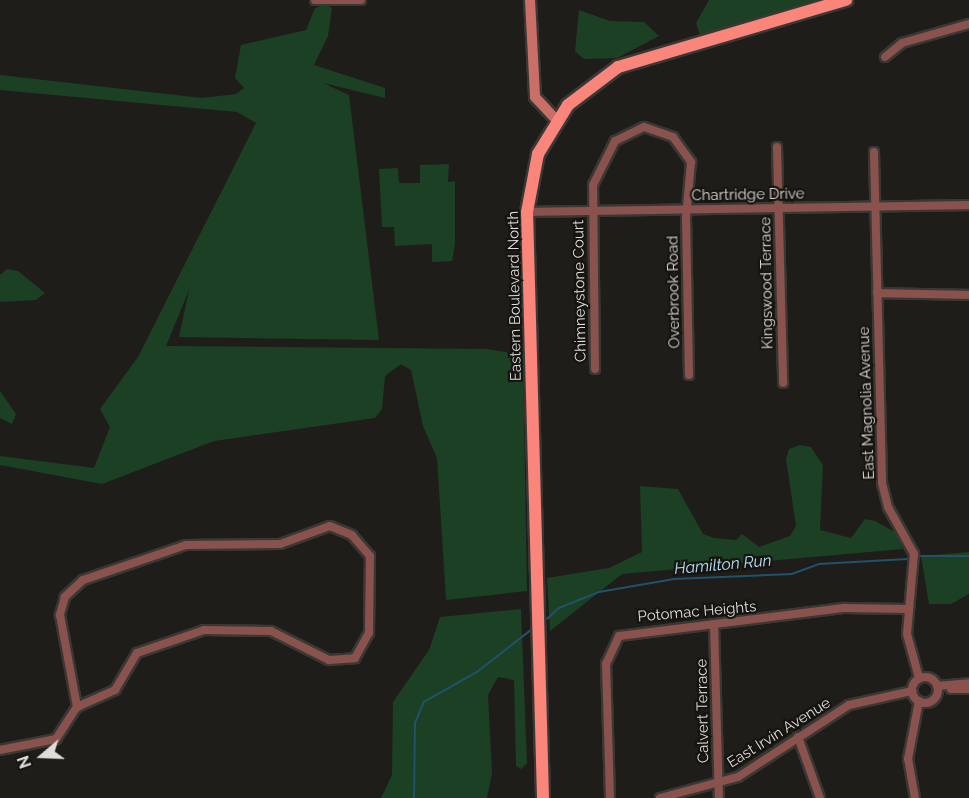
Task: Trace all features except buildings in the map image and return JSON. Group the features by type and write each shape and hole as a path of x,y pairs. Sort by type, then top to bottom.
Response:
{"main road":[{"name":"Eastern Boulevard North","path":"543,798 527,212 538,154 557,121 584,90 632,61 846,0"}],"street":[{"path":"315,0 361,0"},
{"path":"530,0 535,97 557,121"},
{"path":"885,57 902,43 969,24"},
{"name":"Overbrook Road","path":"591,212 596,174 607,150 624,134 644,127 664,131 687,153 693,172 687,209 689,375"},
{"name":"Kingswood Terrace","path":"777,147 783,383"},
{"name":"East Magnolia Avenue","path":"874,152 882,483 888,507 914,554 907,609 908,647 919,678"},
{"name":"Chartridge Drive","path":"527,212 969,205"},
{"name":"Chimneystone Court","path":"591,212 595,369"},
{"path":"877,293 969,295"},
{"path":"0,750 56,739 77,707 115,690 137,653 215,628 271,631 335,662 355,658 368,641 370,556 352,535 330,526 280,544 186,545 82,580 65,597 60,615 77,707"},
{"name":"Potomac Heights","path":"610,798 609,648 627,632 845,608 907,609"},
{"name":"Calvert Terrace","path":"714,624 719,798"},
{"path":"915,798 908,743 919,701 912,691 919,678 930,678 937,688"},
{"path":"937,688 969,683"},
{"path":"937,688 969,689"},
{"path":"919,701 932,700 937,688"},
{"name":"East Irvin Avenue","path":"660,798 718,785 849,705 912,691"},
{"path":"798,737 820,798"}],"green space":[{"path":"709,0 839,0 700,35 696,23"},
{"path":"325,4 332,8 328,36 314,65 385,88 385,98 323,83 349,95 379,340 179,337 189,290 166,346 487,349 523,355 527,591 446,600 437,458 423,426 411,370 401,364 385,376 382,409 375,418 214,441 102,484 0,465 0,456 94,468 110,427 100,409 138,357 256,123 237,112 0,90 0,75 202,98 236,94 244,88 235,78 241,45 306,30 315,8"},
{"path":"579,10 610,21 644,22 659,36 617,58 584,59 575,51"},
{"path":"449,164 448,182 455,181 455,244 452,261 432,262 432,244 395,246 394,227 382,227 379,169 398,168 399,183 420,183 420,165"},
{"path":"7,269 18,271 45,293 36,300 0,302 0,275"},
{"path":"0,391 16,414 12,424 0,418"},
{"path":"800,445 811,447 823,465 820,530 851,538 865,519 875,521 895,532 903,549 622,574 550,631 547,578 609,568 642,552 640,486 678,489 703,534 714,538 736,540 742,534 759,547 790,536 796,526 786,459 789,449"},
{"path":"969,552 969,594 951,604 929,604 921,556"},
{"path":"521,609 527,763 521,769 516,766 514,680 498,677 488,695 492,773 487,798 381,798 392,775 393,702 429,650 440,617"}],"waterway":[{"name":"Hamilton Run","path":"921,556 969,556"},
{"name":"Hamilton Run","path":"547,619 559,608 599,592 674,579 792,574 819,564 907,559"},
{"name":"Hamilton Run","path":"414,798 415,723 424,702 477,672 531,630"}]}
